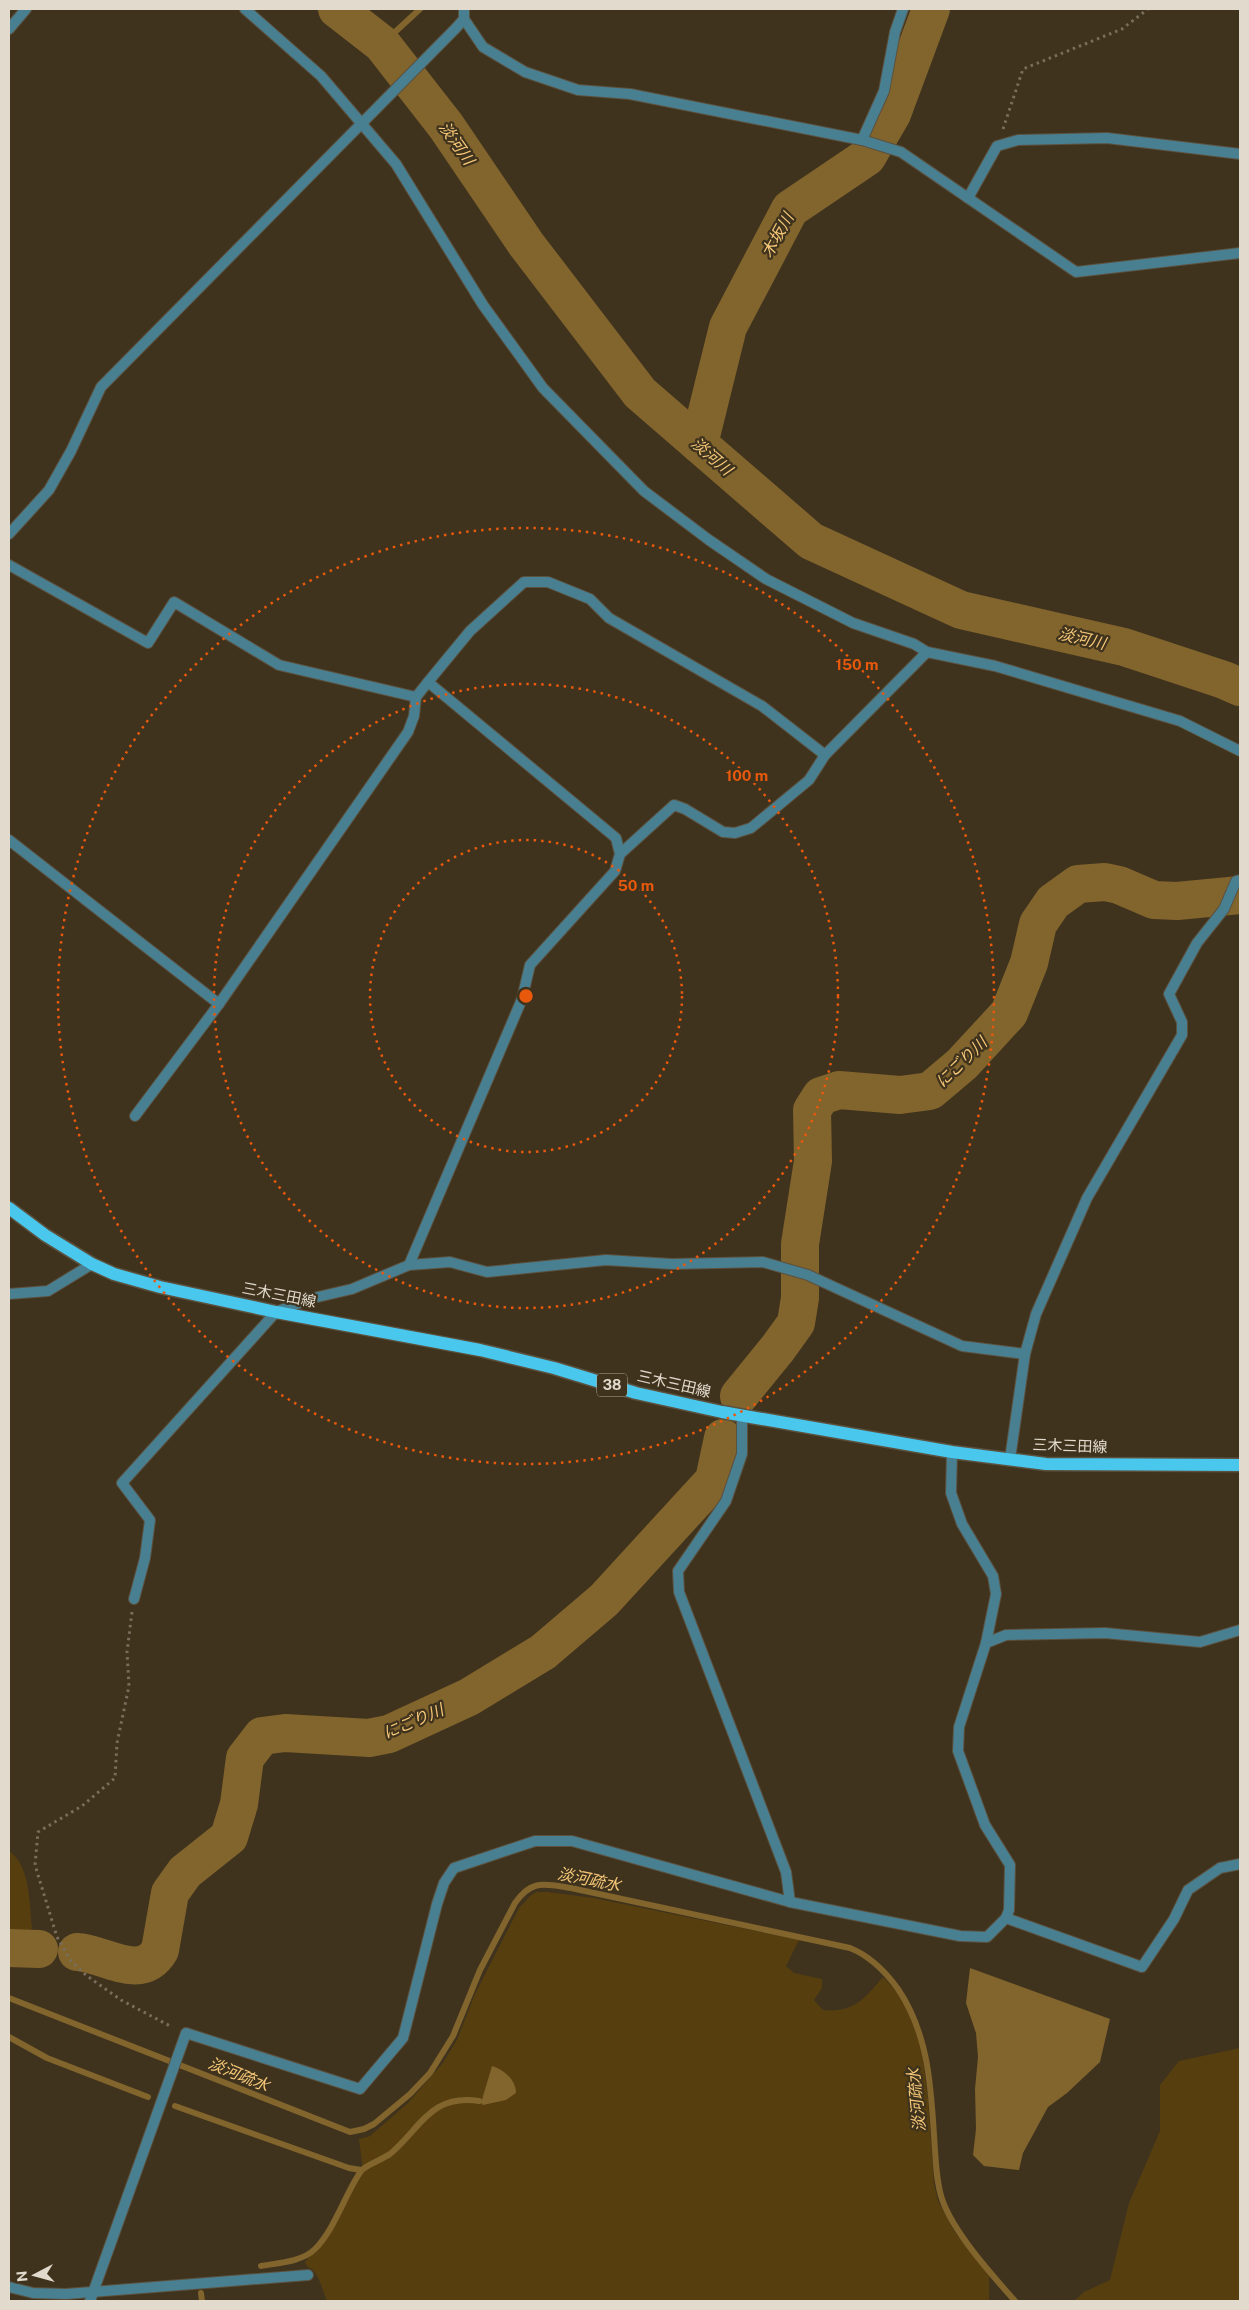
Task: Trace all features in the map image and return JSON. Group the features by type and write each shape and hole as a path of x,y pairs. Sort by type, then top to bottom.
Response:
{"main road":[{"name":"三木三田線","path":"9,1208 45,1235 92,1264 114,1274 160,1287 276,1312 480,1350 554,1368 636,1392 742,1415 952,1452 1046,1464 1240,1465"}],"street":[{"path":"9,29 26,9"},
{"path":"245,9 321,76 365,122 396,164 483,305 543,388 644,491 709,540 766,579 852,623 914,644 927,652 995,666 1180,721 1240,751"},
{"path":"862,140 884,90 895,32 903,9"},
{"path":"9,534 49,490 71,451 101,387 365,122 456,28 464,14"},
{"path":"464,14 483,47 524,72 578,90 630,94 862,140 901,152 1076,272 1240,253"},
{"path":"968,198 997,146 1018,140 1107,138 1240,154"},
{"path":"9,565 148,642 174,602 279,664 416,697"},
{"path":"135,1116 219,1004 408,732 414,716 416,697 470,631 524,582 548,582 590,599 609,618 762,706 825,755"},
{"path":"409,1265 522,999 530,966 615,870 620,854 674,805 685,809 722,832 735,834 751,828 809,780 825,755 927,652"},
{"path":"428,682 616,838 620,854"},
{"path":"9,840 219,1004"},
{"path":"1010,1459 1025,1354 1036,1314 1087,1198 1182,1035 1182,1022 1169,994 1197,943 1224,910 1236,882 1240,880"},
{"path":"134,1599 145,1558 150,1520 122,1483 276,1312 309,1299 352,1289 409,1265 450,1262 487,1272 606,1260 672,1264 763,1262 808,1275 962,1346 1025,1354"},
{"path":"9,1294 48,1291 92,1264"},
{"path":"742,1415 742,1454 726,1501 678,1571 679,1592 786,1872 790,1902"},
{"path":"92,2297 186,2033 360,2089 403,2038 444,1883 454,1868 535,1841 572,1841 790,1902 960,1936 986,1937 1006,1918 1011,1893 1010,1865 986,1825 958,1751 959,1727 986,1643 996,1594 993,1576 962,1524 950,1492 952,1452"},
{"path":"986,1643 1006,1635 1105,1633 1200,1642 1240,1630"},
{"path":"1006,1918 1142,1967 1174,1919 1188,1890 1220,1868 1240,1864"},
{"path":"9,2286 33,2293 92,2297 308,2275"}],"path":[{"path":"997,146 1023,69 1122,29 1148,9"},
{"path":"134,1599 126,1652 129,1686 117,1743 115,1778 82,1806 38,1832 34,1865 58,1937 72,1961 86,1976 121,2000 186,2033"}],"shaded area":[{"path":"9,1851 21,1866 28,1886 32,1928 9,1954"},
{"path":"536,1892 594,1898 799,1940 786,1966 794,1973 822,1979 822,1988 814,2000 823,2010 843,2009 858,2003 883,1977 897,1992 908,2010 921,2043 928,2099 934,2184 938,2201 954,2231 989,2275 989,2301 327,2301 318,2277 305,2262 325,2238 358,2182 363,2170 359,2139 370,2136 408,2103 442,2064 457,2040 475,1994 519,1908"},
{"path":"970,1968 1110,2019 1100,2062 1067,2093 1048,2107 1023,2153 1019,2170 984,2166 973,2155 976,2129 975,2089 978,2057 976,2033 966,2003"},
{"path":"1240,2048 1240,2301 1074,2301 1084,2292 1110,2280 1129,2203 1160,2131 1160,2085 1179,2061"},
{"path":"492,2066 508,2076 514,2084 516,2093 506,2100 483,2105 481,2103"}],"waterway":[{"name":"淡河川","path":"337,9 382,44 446,126 526,244 640,393 811,541 961,610 1124,647 1240,687"},
{"path":"382,44 420,9"},
{"name":"木坂川","path":"699,444 728,327 790,209 867,157 892,114 931,9"},
{"name":"にごり川","path":"739,1396 796,1323 800,1298 800,1244 813,1161 812,1110 821,1096 839,1090 900,1095 930,1091 962,1064 1009,1013 1029,963 1038,924 1053,902 1078,884 1105,882 1119,885 1154,900 1177,901 1240,895"},
{"name":"にごり川","path":"77,1952 122,1964 143,1964 152,1960 160,1950 170,1893 185,1872 229,1837 239,1804 245,1758 262,1736 285,1733 369,1738 389,1734 469,1697 543,1652 604,1600 714,1480 723,1438"},
{"name":"淡河疏水","path":"9,1998 350,2132 364,2129 374,2124 410,2094 430,2073 453,2036 480,1970 515,1903 521,1895 533,1887 546,1885 571,1888 850,1948 871,1960 888,1976 909,2008 917,2027 927,2067 937,2175 942,2199 947,2212 964,2239 1015,2301"},
{"name":"にごり川","path":"9,1948 39,1949"},
{"path":"9,2037 47,2058 148,2097"},
{"path":"261,2266 303,2257 315,2249 334,2222 361,2171 390,2154 437,2108 462,2100 479,2101"},
{"path":"175,2106 349,2168 361,2170"},
{"path":"201,2293 202,2301"}]}
